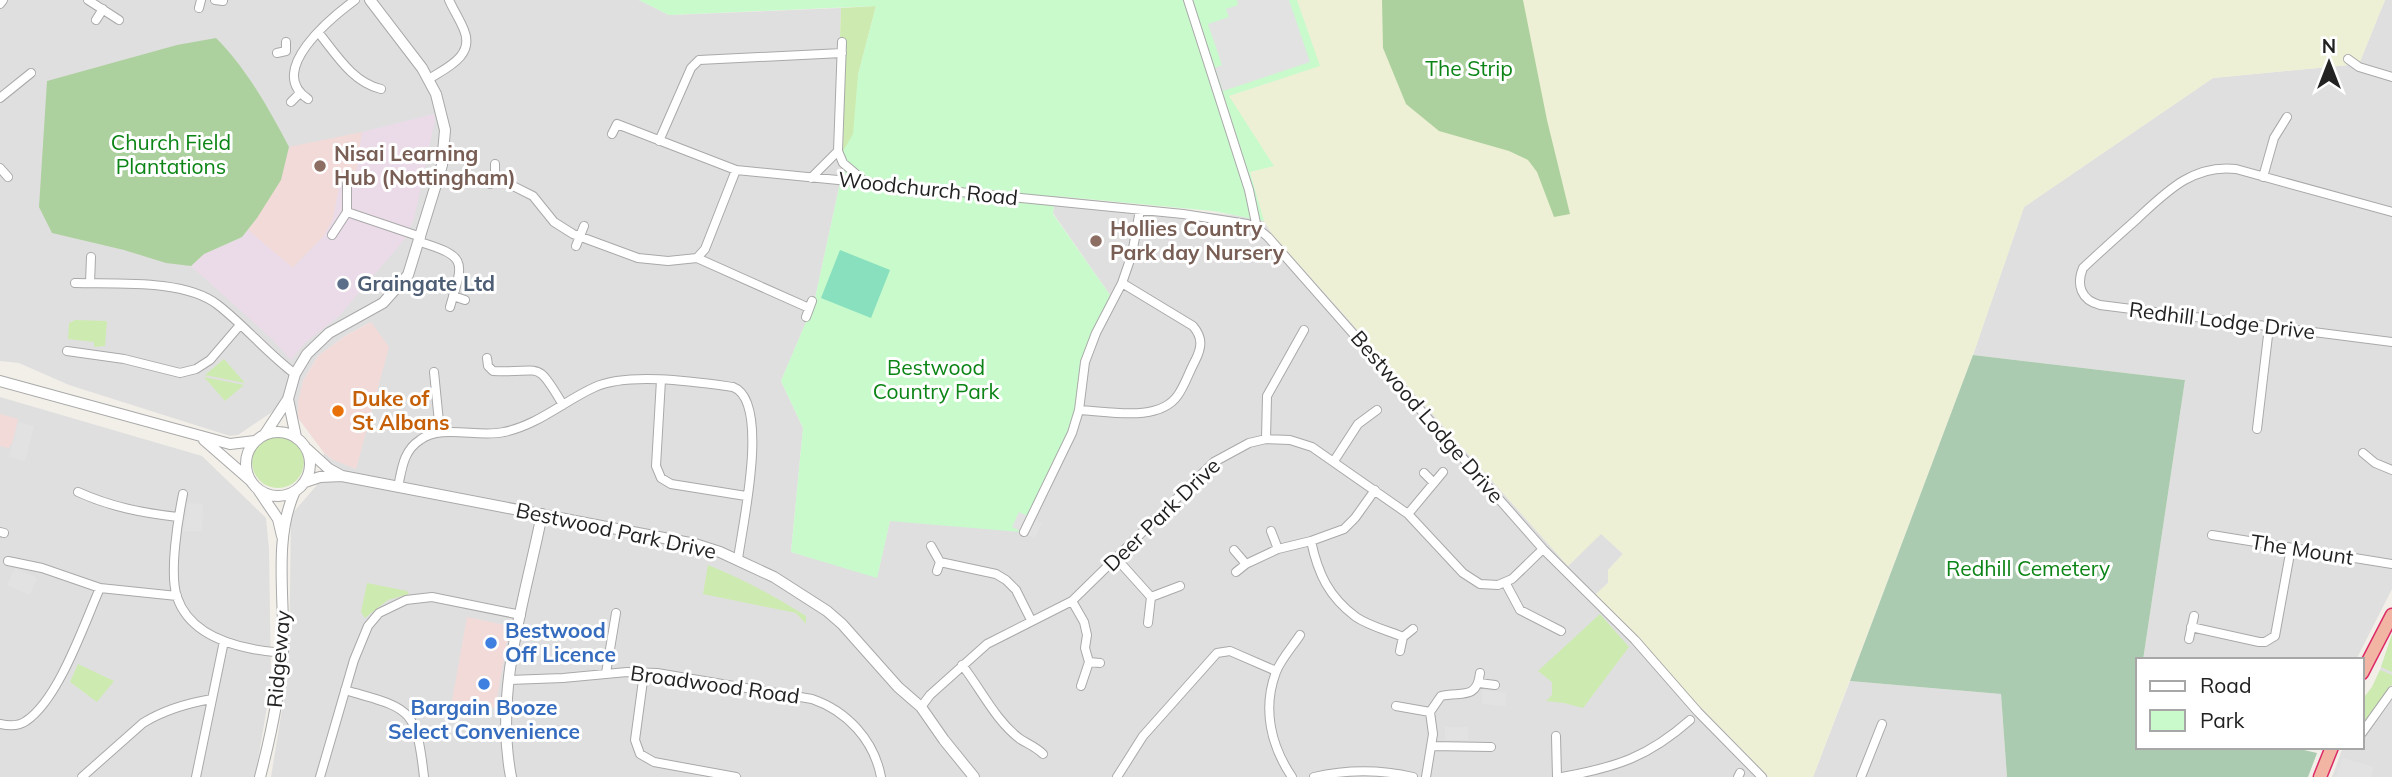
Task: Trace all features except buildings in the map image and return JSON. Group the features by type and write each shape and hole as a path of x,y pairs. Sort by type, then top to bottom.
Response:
{"highway":[{"path":"2364,669 2392,615"},
{"path":"2320,777 2331,749"}],"street":[{"path":"0,4 3,0"},
{"path":"88,0 119,20"},
{"path":"308,99 300,93 294,80 300,57 318,32 355,0"},
{"path":"265,434 281,432 296,437 306,448 310,465 305,482 295,491 279,496 263,492 247,473 247,456 255,441 265,434 288,399 295,374 319,341 391,296 408,275 438,180 445,143 440,106 429,79 370,0"},
{"path":"429,79 457,61 466,47 464,30 449,0"},
{"path":"1188,0 1249,190 1257,228"},
{"path":"96,20 103,9"},
{"path":"318,32 349,70 377,88 368,96"},
{"path":"842,42 838,151 844,163 866,182"},
{"path":"283,49 300,57"},
{"path":"659,141 691,68 699,60 842,52"},
{"path":"2348,59 2360,67 2392,77"},
{"path":"14,71 22,80"},
{"path":"0,98 31,73"},
{"path":"291,102 300,93"},
{"path":"2287,117 2274,138 2263,177 2392,212"},
{"name":"Woodchurch Road","path":"612,134 617,124 736,170 1221,219 1257,228"},
{"path":"811,178 838,151"},
{"path":"495,164 493,181 533,196 554,222 580,236 638,258 668,261 697,258 809,309"},
{"path":"0,168 8,177"},
{"name":"Redhill Lodge Drive","path":"2263,177 2224,168 2206,170 2183,179 2083,268 2079,284 2085,298 2093,303 2392,342"},
{"path":"697,258 705,249 736,170"},
{"path":"331,235 347,212 347,184"},
{"path":"1024,532 1066,449 1079,410 1085,362 1096,333 1122,283 1132,254 1140,210"},
{"path":"347,212 421,239 448,251 457,259 460,271 450,307"},
{"path":"576,246 584,226"},
{"name":"Bestwood Lodge Drive","path":"1257,228 1277,247 1543,549 1634,640 1698,712 1762,777"},
{"path":"90,283 91,257"},
{"path":"75,283 166,286 189,290 218,304 276,360 295,374"},
{"path":"1079,410 1147,413 1162,410 1178,396 1198,354 1200,334 1193,326 1122,283"},
{"path":"453,296 465,300"},
{"path":"67,351 124,359 180,373 196,369 210,360 240,325"},
{"path":"2257,429 2269,327"},
{"path":"1266,439 1267,396 1304,330"},
{"path":"1282,348 1292,353"},
{"path":"487,358 488,366 493,371 541,372 563,405"},
{"path":"434,372 440,432"},
{"path":"398,487 403,462 410,448 422,438 440,432 477,435 503,432 523,426 607,383 631,379 733,387 743,393 754,438 738,559"},
{"path":"661,380 656,466 661,478 671,484 746,496"},
{"path":"0,381 200,437 230,444 255,441"},
{"path":"288,399 296,437"},
{"path":"1334,461 1358,424 1377,410"},
{"name":"Ridgeway","path":"200,437 254,484 278,519 283,540"},
{"name":"Deer Park Drive","path":"920,707 987,643 1072,601 1214,462 1249,443 1266,439 1290,440 1312,447 1408,514 1470,580 1489,585 1505,582"},
{"name":"Bestwood Park Drive","path":"306,448 342,476"},
{"path":"2363,453 2375,463 2392,470"},
{"path":"1408,514 1443,472"},
{"path":"1424,473 1434,483"},
{"name":"Bestwood Park Drive","path":"305,482 320,477 342,476 695,544 738,559 787,584 827,611 851,633 898,687 920,707 974,777"},
{"path":"1236,572 1246,564 1278,549 1344,529 1375,490"},
{"name":"Ridgeway","path":"260,777 275,713 283,653 283,540 290,502 295,491"},
{"path":"78,492 113,506 178,517"},
{"path":"183,494 178,517 175,572 177,596 186,614 224,641 247,648 283,653"},
{"path":"511,777 505,736 509,680 542,514"},
{"path":"1271,531 1278,549"},
{"name":"The Mount","path":"2212,535 2392,564"},
{"path":"1311,541 1321,578 1328,589 1357,618 1403,637"},
{"path":"931,546 940,562 937,571"},
{"path":"2191,627 2259,642 2265,642 2275,636 2291,548"},
{"path":"1543,549 1518,574 1505,582 1520,610 1561,631"},
{"path":"1234,550 1246,564"},
{"path":"1116,558 1151,597 1148,623"},
{"path":"8,561 42,568 100,588 177,596"},
{"path":"940,562 996,574 1006,580 1016,590 1031,620"},
{"path":"1151,597 1180,586"},
{"path":"0,724 16,725 28,720 49,696 59,681 100,588"},
{"path":"1320,597 1328,589"},
{"path":"320,777 345,690 368,626 379,613 414,598 432,597 521,615"},
{"path":"1072,601 1084,622 1089,662 1081,687"},
{"path":"1545,623 1549,611"},
{"path":"606,673 616,613"},
{"path":"2189,639 2194,617"},
{"path":"603,622 614,624"},
{"path":"1400,651 1403,637 1413,629"},
{"path":"1292,777 1280,760 1272,736 1269,712 1276,671 1300,635"},
{"path":"196,777 224,641"},
{"path":"1117,777 1143,736 1217,653 1230,651 1276,671"},
{"path":"1089,662 1100,663"},
{"path":"962,665 993,711 1021,739 1043,754"},
{"path":"644,673 635,740 640,754 654,762 736,777"},
{"name":"Broadwood Road","path":"509,680 644,673 822,702 857,727 872,748 881,777"},
{"path":"1426,777 1432,746 1430,712 1441,696 1463,695 1475,688 1479,683 1480,673"},
{"path":"1479,683 1495,685"},
{"path":"345,690 393,705 411,719 419,736 424,777"},
{"path":"2364,730 2392,691"},
{"path":"82,777 154,716 190,702 212,699"},
{"path":"1396,706 1430,712"},
{"path":"1562,777 1607,773 1658,745 1690,720"},
{"path":"1861,777 1873,732 1882,724"},
{"path":"1033,745 1038,735"},
{"path":"1479,735 1479,746"},
{"path":"1556,777 1556,741 1567,745"},
{"path":"1432,746 1491,747"},
{"path":"1314,777 1369,770 1413,777"}],"shaded area":[{"path":"0,0 639,0 669,15 841,8 840,38 845,38 842,137 845,160 814,303 781,381 803,428 791,552 877,577 890,521 1042,486 1062,449 1073,421 1080,367 1087,344 1110,295 1053,213 1055,196 1241,216 1264,221 1272,234 1568,566 1601,533 1623,554 1608,570 1608,583 1596,594 1678,684 1769,777 271,777 289,666 291,515 317,485 324,453 333,460 371,322 345,336 318,356 303,381 298,418 275,410 238,435 230,436 69,385 19,363 0,361"},
{"path":"1237,0 1289,0 1310,62 1223,91 1215,68 1222,65 1208,24 1229,17 1226,9 1238,5"},
{"path":"2385,0 2392,0 2392,589 2357,658 2143,658 2185,380 1973,355 2024,207 2213,78 2359,64"},
{"path":"434,114 435,120 414,219 404,240 339,316 305,343 291,360 272,339 191,266 204,254 242,238 248,230 293,268 323,237 333,219 340,182 355,182 362,132"},
{"path":"362,132 355,182 340,182 333,219 323,237 292,268 248,230 280,180 289,147"},
{"path":"371,322 389,347 356,469 333,460 324,453 298,418 298,402 303,381 318,356 345,336"},
{"path":"0,397 202,456 266,518 271,684 255,777 0,777"},
{"path":"0,414 18,419 12,444 8,448 0,446"},
{"path":"18,422 34,426 25,461 9,457"},
{"path":"188,503 203,504 202,531 183,531"},
{"path":"1019,512 1042,523 1035,538 1012,527"},
{"path":"15,568 37,578 30,595 7,585"},
{"path":"467,617 510,626 495,708 452,701"},
{"path":"2392,634 2392,777 2332,777 2342,749 2364,749 2364,697 2380,670"},
{"path":"1850,681 2001,694 2007,777 1813,777"},
{"path":"1482,690 1506,693 1506,706 1482,704"},
{"path":"1445,727 1468,727 1468,740 1445,740"},
{"path":"2343,758 2374,767 2371,777 2336,777"}],"green space":[{"name":"Bestwood Country Park","path":"639,0 1297,0 1320,66 1229,96 1274,166 1250,172 1264,221 1213,211 1055,196 1053,214 1110,295 1087,344 1080,367 1073,421 1022,532 890,521 877,578 791,552 803,428 781,381 814,303 845,160 843,151 853,134 858,75 876,6 669,15"},
{"path":"1297,0 2385,0 2359,64 2213,78 2024,207 1973,355 1813,777 1769,777 1678,684 1596,594 1608,583 1608,570 1623,554 1601,534 1568,566 1272,234 1264,221 1229,96 1319,66"},
{"name":"The Strip","path":"1382,0 1523,0 1547,120 1570,214 1554,217 1537,172 1528,160 1509,151 1439,131 1406,104 1383,48"},
{"path":"876,6 858,75 881,177 845,160 843,151 845,39 840,38 841,8"},
{"name":"Church Field Plantations","path":"216,38 247,76 289,147 281,180 242,237 204,254 191,266 166,263 52,233 39,207 47,81 177,45"},
{"path":"840,250 890,270 871,318 821,298"},
{"path":"75,320 107,321 105,346 94,347 94,342 68,339 69,323"},
{"name":"Redhill Cemetery","path":"1973,355 2185,380 2143,658 2136,658 2136,749 2300,749 2317,753 2308,777 2007,777 2001,694 1850,681"},
{"path":"224,359 245,383 205,375"},
{"path":"204,377 244,385 225,401"},
{"path":"278,436 288,438 296,444 302,452 302,472 296,480 288,486 278,488 268,486 260,480 254,472 252,462 254,452 260,444 268,438"},
{"path":"708,565 746,582 806,616 806,624 796,613 703,594"},
{"path":"367,583 407,591 409,594 388,600 365,618 361,612"},
{"path":"1600,614 1629,647 1583,708 1546,701 1552,695 1552,682 1538,671"},
{"path":"2392,634 2392,672 2381,667"},
{"path":"78,664 114,681 97,702 70,682"},
{"path":"2380,670 2392,675 2392,684 2364,723 2364,697"}],"place":[{"name":"Nisai Learning Hub (Nottingham)","path":"320,166"},
{"name":"Hollies Country Park day Nursery","path":"1096,241"},
{"name":"Graingate Ltd","path":"343,284"},
{"name":"Duke of St Albans","path":"338,411"},
{"name":"Bestwood Off Licence","path":"491,643"},
{"name":"Bargain Booze Select Convenience","path":"484,684"}]}
